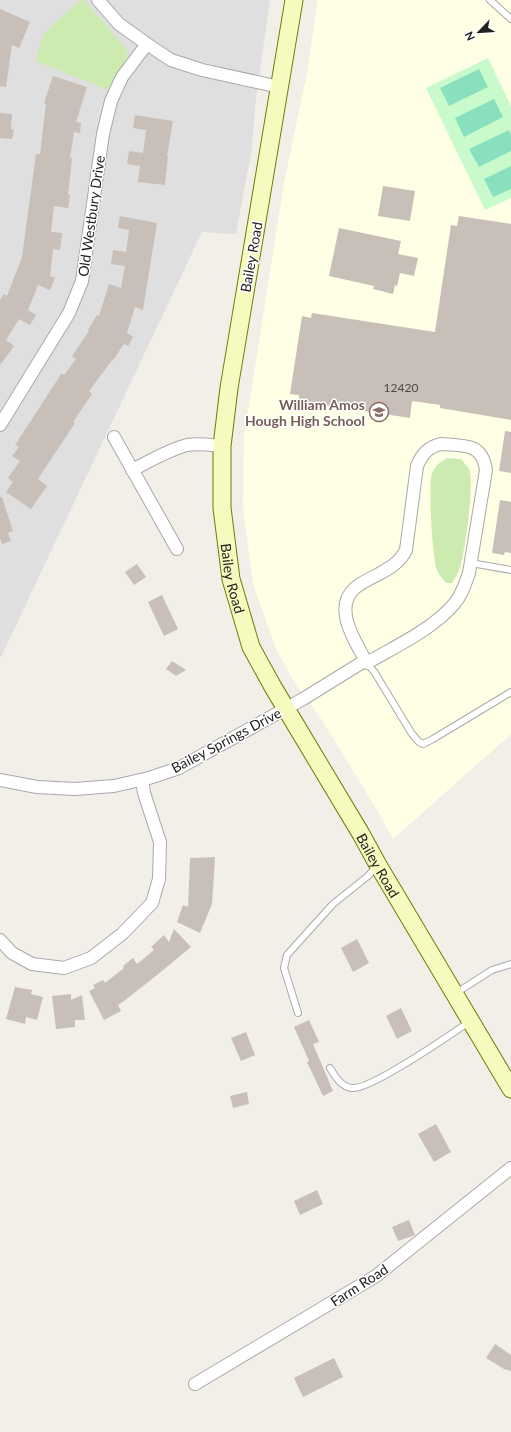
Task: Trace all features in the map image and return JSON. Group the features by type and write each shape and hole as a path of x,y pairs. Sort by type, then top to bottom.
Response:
{"street":[{"path":"98,0 119,24 171,60 202,70 280,87"},
{"name":"Bailey Road","path":"294,0 229,388 222,446 222,508 231,578 251,647 273,687 470,1021 510,1085"},
{"name":"Old Westbury Drive","path":"0,425 69,313 82,282 103,134 111,102 122,77 147,44"},
{"path":"114,437 177,549"},
{"path":"132,470 169,452 188,445 202,444 222,446"},
{"name":"Bailey Springs Drive","path":"0,780 37,787 75,789 114,786 142,780 179,768 416,634 446,612 455,603 464,590 471,564 486,470 485,462 481,454 476,449 440,444 426,450 417,466 406,550 403,556 388,569 355,588 350,594 345,609 348,626 367,661"},
{"path":"0,940 12,953 32,964 64,968 91,958 122,934 152,903 159,879 160,842 144,793 142,780"},
{"name":"Farm Road","path":"195,1384 376,1276 511,1168"}],"lane":[{"path":"490,0 511,18"},
{"path":"471,564 511,570"},
{"path":"367,661 416,739 423,744 511,692"},
{"path":"298,1013 284,968 287,955 333,904 368,876 378,865"},
{"path":"454,994 492,970 511,964"},
{"path":"330,1068 344,1085 350,1088 359,1088 421,1054 470,1021"}],"shaded area":[{"path":"0,0 270,0 255,106 252,148 236,234 202,232 1,657 0,657"},
{"name":"William Amos Hough High School","path":"318,0 511,0 511,734 393,839 322,720 294,682 276,649 253,584 243,508 244,437 284,183 307,73"}],"green space":[{"path":"81,0 84,0 127,50 128,59 111,91 35,61 44,33"},
{"path":"488,58 511,106 511,198 485,210 426,88"},
{"path":"479,69 488,87 449,106 440,88"},
{"path":"494,99 503,117 464,137 455,118"},
{"path":"509,130 511,135 511,151 479,167 469,149"},
{"path":"511,166 511,189 493,197 484,179"},
{"path":"447,458 461,459 469,469 471,476 469,515 463,556 460,567 452,583 446,583 437,570 431,521 430,491 432,473 438,464"}],"building":[{"path":"0,9 30,22 19,48 12,45 6,87 0,86"},
{"path":"53,76 87,87 76,122 81,123 80,133 74,132 70,158 72,158 68,208 54,206 51,232 62,233 60,250 53,249 50,276 55,278 50,290 38,285 28,310 36,315 30,325 19,319 6,340 14,346 0,365 0,300 4,294 7,296 22,257 36,154 40,154 46,104 44,103"},
{"path":"0,113 12,114 11,129 14,130 12,139 0,138"},
{"path":"135,115 173,121 167,156 165,185 138,182 140,166 127,164 129,151 143,153 146,130 133,128"},
{"path":"383,186 415,191 410,221 378,216"},
{"path":"120,216 157,223 143,310 135,307 127,333 133,337 128,346 124,344 89,391 92,394 73,422 75,423 38,479 47,486 31,509 6,492 13,482 8,478 20,461 12,456 19,447 15,445 62,373 64,375 76,359 72,356 89,331 88,330 97,315 99,316 109,284 121,288 125,266 111,264 113,250 126,252 129,230 118,228"},
{"name":"William Amos Hough High School","path":"459,216 511,224 511,420 440,408 440,405 412,401 410,418 299,401 299,395 290,394 302,316 311,318 312,313 435,332 451,225 457,226"},
{"path":"339,228 401,241 398,254 418,258 414,276 400,273 397,286 395,285 393,294 373,289 374,286 329,276"},
{"path":"505,431 511,432 511,473 499,471"},
{"path":"0,497 2,497 13,531 8,533 11,541 2,544 0,538"},
{"path":"500,500 511,502 511,553 505,552 504,555 492,553"},
{"path":"137,564 146,577 134,585 125,572"},
{"path":"162,595 178,629 164,636 148,602"},
{"path":"172,661 186,670 176,676 166,669"},
{"path":"215,857 212,904 200,933 177,922 183,905 188,907 190,858"},
{"path":"174,929 191,947 118,1005 121,1011 104,1020 89,991 95,988 93,985 103,980 105,983 124,968 123,966 133,958 137,964 154,950 151,947 164,935 169,942"},
{"path":"357,939 369,963 353,972 341,948"},
{"path":"15,987 32,990 31,994 43,997 37,1020 26,1017 25,1024 6,1019"},
{"path":"71,994 71,1000 82,995 85,1020 75,1020 75,1027 56,1029 52,996"},
{"path":"401,1008 412,1031 397,1039 386,1016"},
{"path":"309,1020 319,1042 313,1044 333,1091 323,1096 307,1062 309,1061 294,1027"},
{"path":"246,1032 255,1055 241,1061 231,1038"},
{"path":"247,1092 249,1104 233,1108 230,1096"},
{"path":"436,1124 451,1152 434,1162 418,1134"},
{"path":"317,1190 323,1204 300,1215 294,1201"},
{"path":"409,1220 415,1235 398,1241 392,1227"},
{"path":"495,1344 511,1355 511,1371 504,1369 486,1358"},
{"path":"334,1358 343,1377 303,1397 294,1378"}],"place":[{"name":"William Amos Hough High School","path":"379,412"}]}
